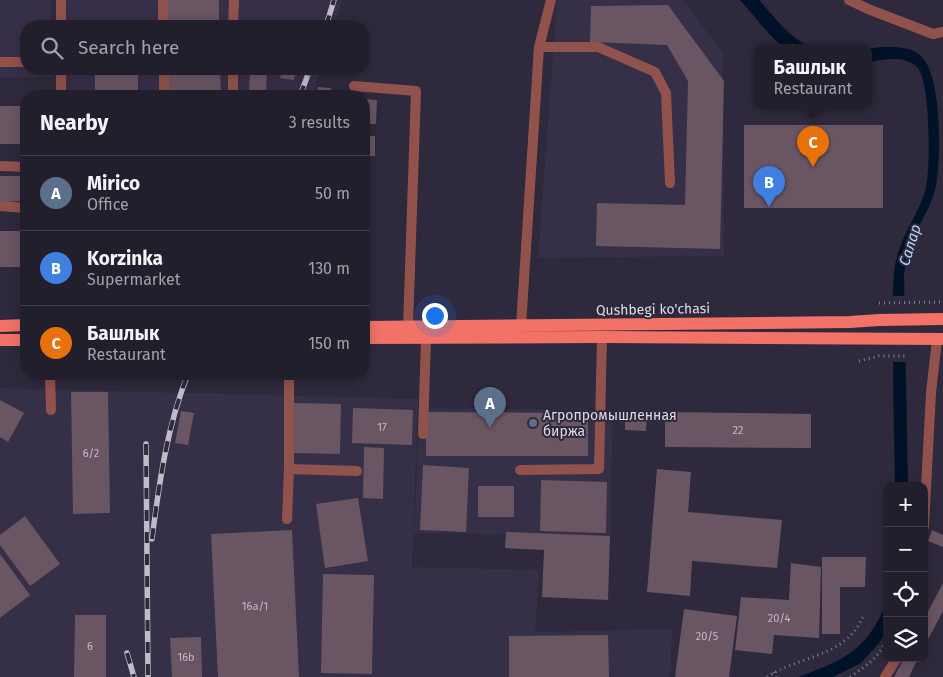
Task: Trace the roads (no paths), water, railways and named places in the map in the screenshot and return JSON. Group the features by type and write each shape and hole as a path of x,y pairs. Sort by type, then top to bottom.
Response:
{"main road":[{"name":"Qushbegi ko'chasi","path":"370,337 427,332 602,331 943,319"},
{"path":"0,326 20,325"},
{"name":"Qushbegi ko'chasi","path":"370,328 408,333"},
{"name":"Qushbegi ko'chasi","path":"602,331 936,340"},
{"path":"0,340 20,340"}],"lane":[{"path":"61,0 61,20"},
{"path":"163,0 163,20"},
{"path":"234,0 234,20"},
{"path":"521,332 539,47 550,0"},
{"path":"849,0 933,34 943,32"},
{"path":"539,47 598,47 654,72 666,92 670,183"},
{"path":"0,62 20,62"},
{"path":"61,75 61,90"},
{"path":"164,75 164,90"},
{"path":"233,75 233,90"},
{"path":"354,86 416,91 408,333"},
{"path":"0,166 20,167"},
{"path":"0,206 20,208"},
{"path":"520,470 599,469 602,331"},
{"path":"423,434 427,332"},
{"path":"926,482 930,393 936,340"},
{"path":"50,380 51,410"},
{"path":"287,519 289,380"},
{"path":"289,469 357,471"},
{"path":"885,677 894,662"}],"water":[{"path":"740,0 759,0 777,21 804,44 780,44"},
{"name":"Салар","path":"881,47 897,47 912,50 921,56 928,66 933,80 938,118 939,156 936,185 928,210 909,248 904,274 908,482 895,482 893,282 902,241 921,202 927,182 929,147 927,106 925,88 921,74 916,66 899,59 872,61 872,48"},
{"path":"883,610 883,637 861,663 833,677 798,677 829,665 853,651 871,632"}],"railway":[{"path":"328,20 334,0"},
{"path":"302,90 308,75"},
{"path":"152,539 169,435 186,380"},
{"path":"146,444 148,677"},
{"path":"127,653 134,677"}],"place":[{"name":"Башлык","path":"813,167"},
{"name":"Korzinka","path":"769,207"},
{"name":"Агропромышленная биржа","path":"533,423"},
{"name":"Mirico","path":"490,428"}]}
